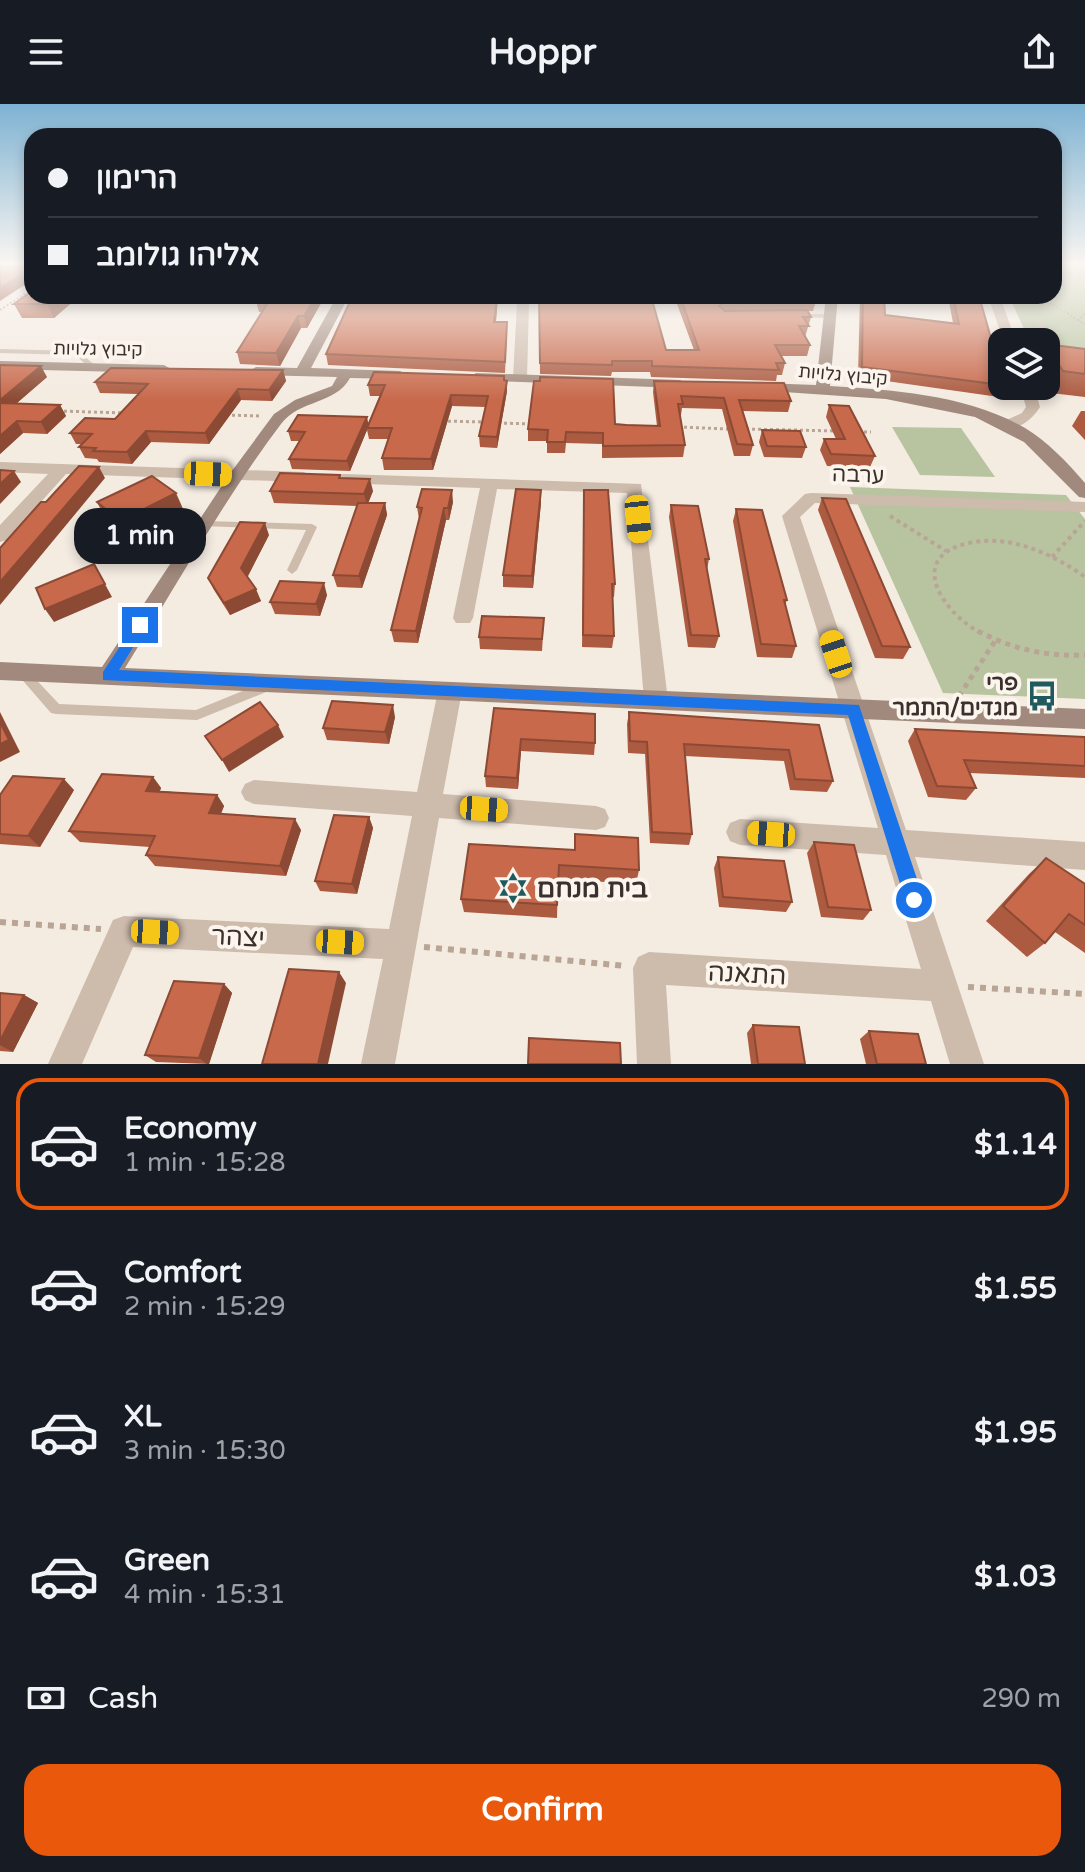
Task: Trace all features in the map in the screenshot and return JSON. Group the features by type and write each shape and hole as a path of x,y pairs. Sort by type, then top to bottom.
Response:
{"street":[{"path":"302,372 336,310"},
{"path":"520,378 523,310"},
{"path":"823,389 831,310"},
{"name":"קיבוץ גלויות","path":"0,365 182,369"},
{"path":"242,371 410,375"},
{"path":"108,676 237,475 279,417 300,403 337,389 346,373"},
{"path":"457,376 695,385"},
{"name":"קיבוץ גלויות","path":"743,386 823,389 926,402 1007,425 1052,455 1085,493"},
{"path":"1007,425 1027,416 1033,407 1031,400"},
{"path":"0,467 635,488 656,700"},
{"path":"0,536 62,469"},
{"path":"463,618 489,484"},
{"name":"ערבה","path":"853,709 791,516 811,498 1085,507"},
{"path":"11,672 1085,719"},
{"path":"378,1064 450,691"},
{"path":"853,709 967,1064"},
{"path":"254,792 596,818"},
{"path":"740,832 1085,856"},
{"path":"65,1064 124,931"},
{"name":"יצהר","path":"124,931 401,945"},
{"path":"649,968 654,1064"},
{"name":"התאנה","path":"649,968 942,986"}],"lane":[{"path":"784,316 830,316"},
{"path":"1040,323 1043,333 1054,344 1081,357"},
{"path":"0,351 78,353 93,367"},
{"path":"1060,359 1081,357"},
{"path":"206,524 312,527 292,570"},
{"path":"11,672 56,709 72,710 197,715 273,683"}],"path":[{"path":"1060,310 1085,324"},
{"path":"1078,321 1085,313"},
{"path":"46,411 139,413"},
{"path":"217,415 279,417"},
{"path":"435,421 544,424"},
{"path":"669,427 731,429"},
{"path":"746,429 840,431"},
{"path":"855,432 871,432"},
{"path":"864,499 946,551"},
{"path":"1052,557 1085,521"},
{"path":"1085,577 1052,557 1027,548 980,541 961,544 946,551 936,562 934,576 939,592 951,610 995,641 1031,654 1066,658 1085,655"},
{"path":"948,713 995,641"},
{"path":"0,922 124,931"},
{"path":"401,945 649,968"},
{"path":"942,986 1085,994"}],"green space":[{"path":"1015,310 1085,310 1085,369 1060,365 1060,328 1024,328"},
{"path":"892,427 961,428 995,477 920,475"},
{"path":"850,487 1066,495 1085,519 1085,699 943,693"}],"building":[{"path":"263,310 308,310 304,316 298,316 276,353 237,352"},
{"path":"346,310 495,310 494,322 507,322 505,362 326,354"},
{"path":"539,310 655,310 666,350 699,350 685,310 807,310 811,317 803,317 809,326 799,326 810,345 775,345 785,363 776,363 779,370 652,366 652,361 612,361 612,365 540,363"},
{"path":"863,310 885,310 885,315 959,324 956,310 983,310 988,328 988,383 862,367"},
{"path":"1060,346 1085,349 1085,374 1063,371 1060,366"},
{"path":"0,365 41,366 0,400"},
{"path":"111,368 283,370 269,390 238,389 205,433 146,431 127,452 93,451 96,448 79,447 92,434 70,433 85,418 115,419 148,384 95,382"},
{"path":"374,372 504,376 507,381 497,437 479,436 488,396 451,395 431,459 382,458 392,428 367,428 385,385 368,385"},
{"path":"540,377 613,379 615,424 660,426 654,381 784,383 791,401 739,400 753,445 737,444 724,398 681,396 683,404 678,404 685,445 603,446 603,433 566,432 565,442 547,442 548,430 528,429 534,381 540,381"},
{"path":"0,403 60,405 41,422 17,421 0,436"},
{"path":"829,405 849,406 875,456 831,454 824,439 845,439"},
{"path":"298,415 367,417 347,461 289,459 305,432 288,431"},
{"path":"762,430 800,431 806,447 767,446"},
{"path":"79,466 99,467 0,582 0,548"},
{"path":"0,470 14,471 0,484"},
{"path":"280,473 370,479 364,494 270,491"},
{"path":"152,476 176,493 120,521 97,502"},
{"path":"422,489 452,490 448,508 444,508 416,631 391,630 422,508 417,507"},
{"path":"516,489 541,490 532,576 503,575"},
{"path":"584,490 608,490 615,584 612,584 614,636 583,635"},
{"path":"822,498 846,499 910,647 882,646"},
{"path":"358,503 385,503 359,576 333,575"},
{"path":"671,505 698,506 709,559 705,559 719,636 691,635"},
{"path":"736,509 762,510 787,600 784,600 796,646 761,644"},
{"path":"240,522 265,523 241,568 256,589 224,603 208,578"},
{"path":"94,564 105,584 45,609 36,588"},
{"path":"280,581 324,583 316,604 270,602"},
{"path":"482,616 544,618 542,639 479,637"},
{"path":"332,701 393,705 385,732 323,728"},
{"path":"260,702 278,725 222,760 205,736"},
{"path":"494,708 595,714 595,743 521,739 517,778 485,776"},
{"path":"629,712 819,725 833,781 795,779 789,750 684,744 692,834 652,832 647,742 630,741"},
{"path":"0,722 9,740 0,744"},
{"path":"915,729 1085,737 1085,766 964,760 976,788 937,786"},
{"path":"102,774 153,777 146,791 217,795 209,813 295,819 280,866 146,855 155,836 69,831"},
{"path":"13,776 64,779 28,836 0,834 0,795"},
{"path":"334,815 369,817 352,884 315,881"},
{"path":"575,834 638,838 639,870 559,865 557,905 461,899 469,844 575,850"},
{"path":"814,842 854,845 871,910 828,907"},
{"path":"718,857 784,861 792,902 723,897"},
{"path":"1046,858 1085,884 1085,925 1069,914 1045,943 1003,906"},
{"path":"289,969 339,972 318,1064 262,1064"},
{"path":"174,981 224,984 199,1058 145,1055"},
{"path":"0,993 24,995 0,1041"},
{"path":"753,1025 799,1027 805,1064 758,1064"},
{"path":"869,1031 918,1034 926,1064 877,1064"},
{"path":"529,1038 620,1043 621,1064 528,1064"}],"place":[{"name":"פרי מגדים/התמר","path":"1042,696"},
{"name":"בית מנחם","path":"513,888"}],"route":[{"path":"140,625 108,676 853,709 914,900"}]}
